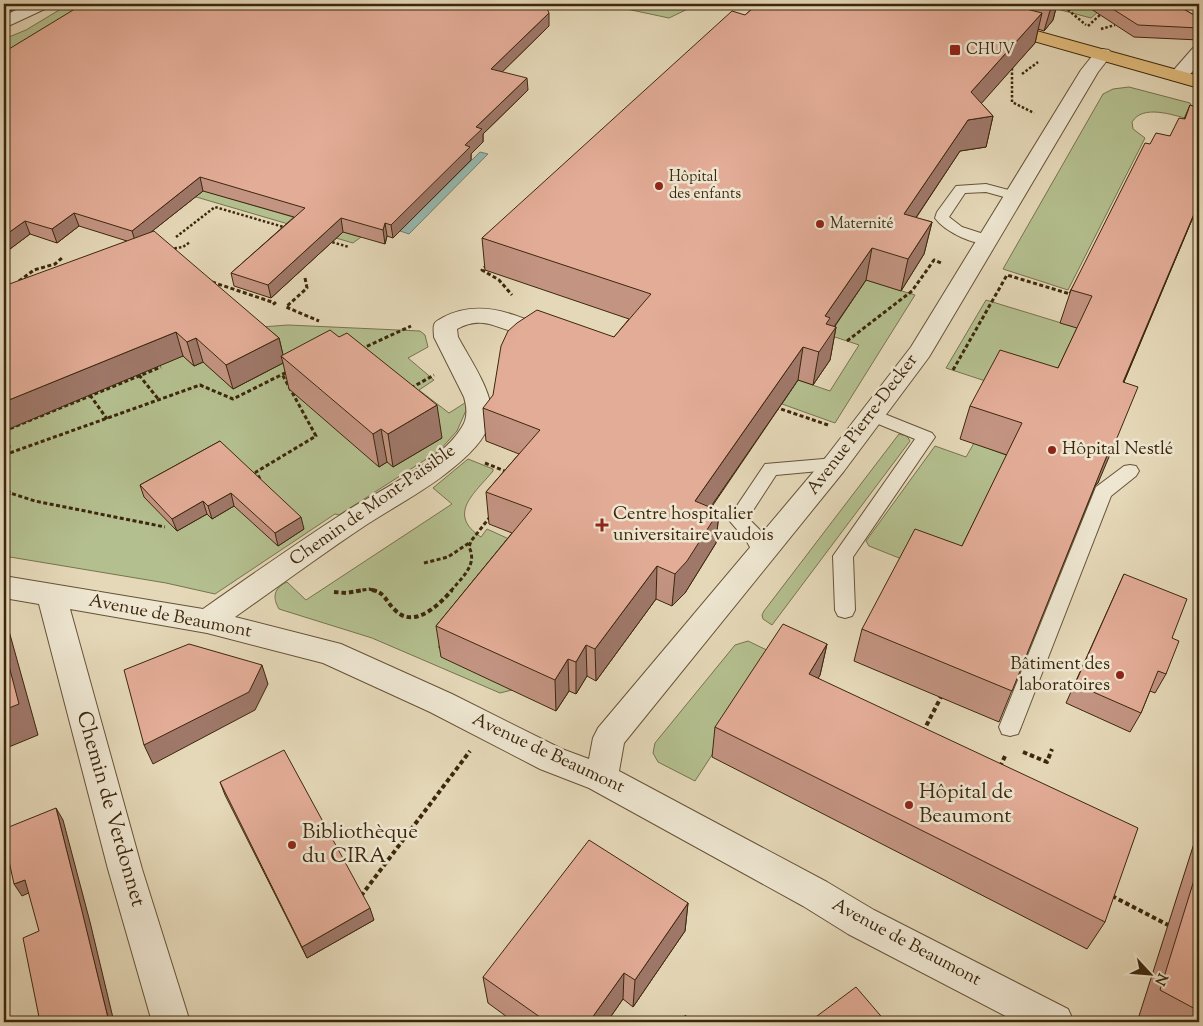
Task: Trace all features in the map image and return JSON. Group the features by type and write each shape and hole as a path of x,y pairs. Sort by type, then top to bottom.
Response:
{"main road":[{"path":"988,22 1101,42 1179,76 1199,82"}],"street":[{"path":"4,23 42,4"},
{"name":"Avenue Pierre-Decker","path":"601,778 609,738 835,464 920,350 1090,70 1101,42"},
{"path":"1179,76 1199,52"},
{"name":"Chemin de Mont-Paisible","path":"207,621 340,529 443,462 473,432 479,420 480,408 477,397 457,362 444,331 445,326 460,317 488,315 530,329"},
{"name":"Avenue de Beaumont","path":"4,587 207,621 330,653 441,703 551,759 601,778 815,894 861,922 1055,1022"},
{"name":"Chemin de Verdonnet","path":"51,594 125,869 171,1022"}],"lane":[{"path":"988,240 958,232 947,225 942,218 944,212 961,189 986,188 1015,196"},
{"path":"845,610 843,556 926,437 872,415"},
{"path":"763,553 754,535 737,519 771,469 835,464"},
{"path":"1010,727 1103,492 1130,471"}],"path":[{"path":"622,8 627,4"},
{"path":"1062,4 1088,27 1106,10"},
{"path":"1101,42 1115,25"},
{"path":"1012,68 1012,102 1039,115"},
{"path":"176,238 215,207 296,231"},
{"path":"322,239 349,247"},
{"path":"164,249 183,247 190,242"},
{"path":"19,282 34,270 55,264 62,258"},
{"path":"847,341 912,291 934,260 946,264"},
{"path":"488,263 482,270 498,280 515,298"},
{"path":"953,370 1007,274 1070,294 1074,285"},
{"path":"305,278 308,288 286,307 319,321"},
{"path":"210,281 275,303 272,306"},
{"path":"360,349 411,326"},
{"path":"410,388 457,362"},
{"path":"4,431 161,367 152,366"},
{"path":"4,455 200,385 233,399 290,370"},
{"path":"260,480 256,472 316,436 282,374"},
{"path":"139,375 159,400"},
{"path":"90,395 107,419"},
{"path":"770,405 813,419"},
{"path":"494,467 515,475"},
{"path":"4,484 10,494"},
{"path":"4,497 10,494 35,501 165,527"},
{"path":"334,592 347,594 373,590 381,592 397,613 405,616 419,616 433,610 440,604 472,563 469,547 494,514"},
{"path":"424,563 437,562 457,552 472,541"},
{"path":"919,740 941,697"},
{"path":"361,896 475,745"},
{"path":"1023,751 1046,762 1052,749"},
{"path":"998,771 1006,753"},
{"path":"1107,893 1168,925"},
{"path":"684,1016 689,1022"}],"green space":[{"path":"69,4 105,4 4,67 4,39 26,30"},
{"path":"603,4 698,4 669,18"},
{"path":"1038,4 1107,4 1091,18"},
{"path":"1129,87 1190,103 1192,107 1189,119 1166,113 1150,112 1143,113 1132,122 1133,129 1145,138 1068,290 1003,269 1103,94 1113,89"},
{"path":"194,188 361,237 353,243 186,194"},
{"path":"866,280 915,295 835,423 782,404 798,380 830,391 859,345 829,335"},
{"path":"986,300 1081,329 1046,401 946,368"},
{"path":"288,325 420,331 425,335 428,347 408,358 434,380 419,390 449,413 468,401 457,431 439,451 339,515 335,514 215,594 166,583 4,556 4,450 11,447 4,434 4,429 183,356 194,366 203,362 233,389 285,362 261,327"},
{"path":"899,434 907,436 910,441 772,625 763,619 764,611"},
{"path":"974,443 1011,457 952,579 869,546 866,541 935,446 966,457"},
{"path":"468,459 493,469 493,471 472,495 467,504 466,520 471,528 481,537 487,529 520,544 438,647 512,690 500,693 372,638 279,609 275,597 277,590 283,584 287,582 306,600 452,504 433,488"},
{"path":"748,641 777,655 695,781 658,762 653,753 655,743 735,645"}],"water":[{"path":"480,152 488,154 409,234 400,231"}],"building":[{"path":"83,4 545,4 549,13 491,69 527,78 476,127 482,129 465,145 470,147 391,225 385,223 383,230 341,218 268,285 231,273 305,208 200,177 132,231 74,213 52,229 25,221 4,236 4,52"},
{"path":"758,4 1007,4 1042,13 971,92 993,116 968,120 904,214 932,222 908,259 872,248 825,316 830,318 826,324 836,327 819,352 803,347 695,501 719,511 687,561 675,574 657,566 595,649 586,645 576,662 568,659 555,680 436,626 532,509 486,492 540,430 483,408 493,395 501,346 508,331 517,323 537,310 614,337 651,294 482,238 732,11 745,15"},
{"path":"1105,4 1175,4 1199,18 1199,28 1138,25"},
{"name":"Hôpital Nestlé","path":"1190,105 1199,108 1199,202 1123,382 1138,387 1112,450 1108,453 1012,691 862,629 915,529 962,546 1022,423 970,406 1000,350 1058,368 1092,296 1071,290 1145,143 1150,144 1156,133 1170,136 1179,118 1185,119"},
{"path":"154,231 279,338 226,365 196,338 187,342 176,332 4,402 4,286"},
{"path":"330,330 339,337 347,333 437,405 388,434 381,429 373,434 281,356"},
{"path":"220,441 301,517 275,533 231,493 208,506 203,501 172,519 140,485"},
{"name":"Bâtiment des laboratoires","path":"1124,574 1187,599 1172,638 1179,641 1166,674 1158,671 1141,713 1075,684"},
{"name":"Hôpital de Beaumont","path":"783,624 827,644 809,674 1138,828 1105,922 715,727"},
{"path":"189,644 262,665 249,692 144,745 124,670"},
{"path":"4,647 19,704 4,710"},
{"name":"Bibliothèque du CIRA","path":"284,750 370,908 302,947 220,782"},
{"path":"56,808 109,1022 40,1022 23,938 39,931 25,880 14,884 4,838 4,829"},
{"path":"589,840 688,903 635,980 624,973 589,1022 547,1022 483,977"},
{"path":"1199,864 1199,1011 1160,990"},
{"path":"856,987 886,1022 809,1022"}],"place":[{"name":"CHUV","path":"955,50"},
{"name":"Hôpital des enfants","path":"659,186"},
{"name":"Maternité","path":"820,224"},
{"name":"Hôpital Nestlé","path":"1052,450"},
{"name":"Centre hospitalier universitaire vaudois","path":"602,525"},
{"name":"Bâtiment des laboratoires","path":"1120,675"},
{"name":"Hôpital de Beaumont","path":"909,805"},
{"name":"Bibliothèque du CIRA","path":"292,845"}]}
